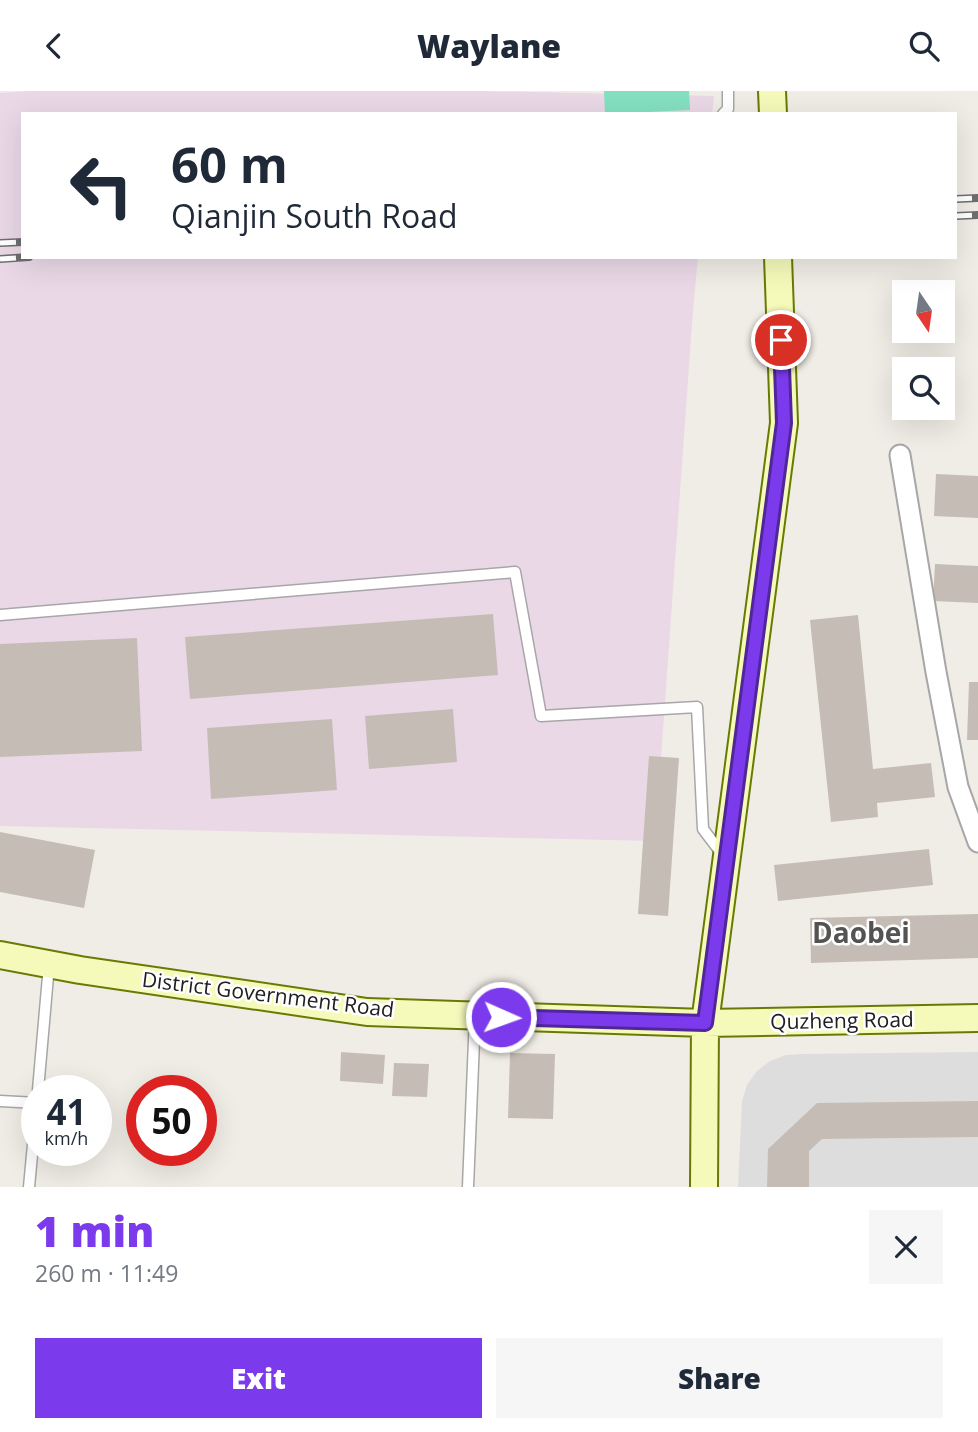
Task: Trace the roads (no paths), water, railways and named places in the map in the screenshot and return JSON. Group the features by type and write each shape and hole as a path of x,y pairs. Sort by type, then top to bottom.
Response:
{"main road":[{"path":"772,91 773,112"},
{"path":"704,1187 705,1023 784,423 778,259"},
{"name":"District Government Road","path":"0,955 80,970 367,1012 705,1023"},
{"name":"Quzheng Road","path":"705,1023 978,1018"}],"street":[{"path":"900,455 958,787 978,842"}],"lane":[{"path":"725,112 728,109 728,91"},
{"path":"0,615 515,572 541,716 697,707 703,829 726,860"},
{"path":"39,1075 49,964"},
{"path":"468,1187 475,1016"},
{"path":"0,1101 21,1102"},
{"path":"29,1187 31,1166"}],"railway":[{"path":"957,199 978,198"},
{"path":"957,216 978,215"},
{"path":"0,243 21,242"},
{"path":"0,259 21,258"}],"district":[{"name":"Daobei","path":"861,933"}]}
